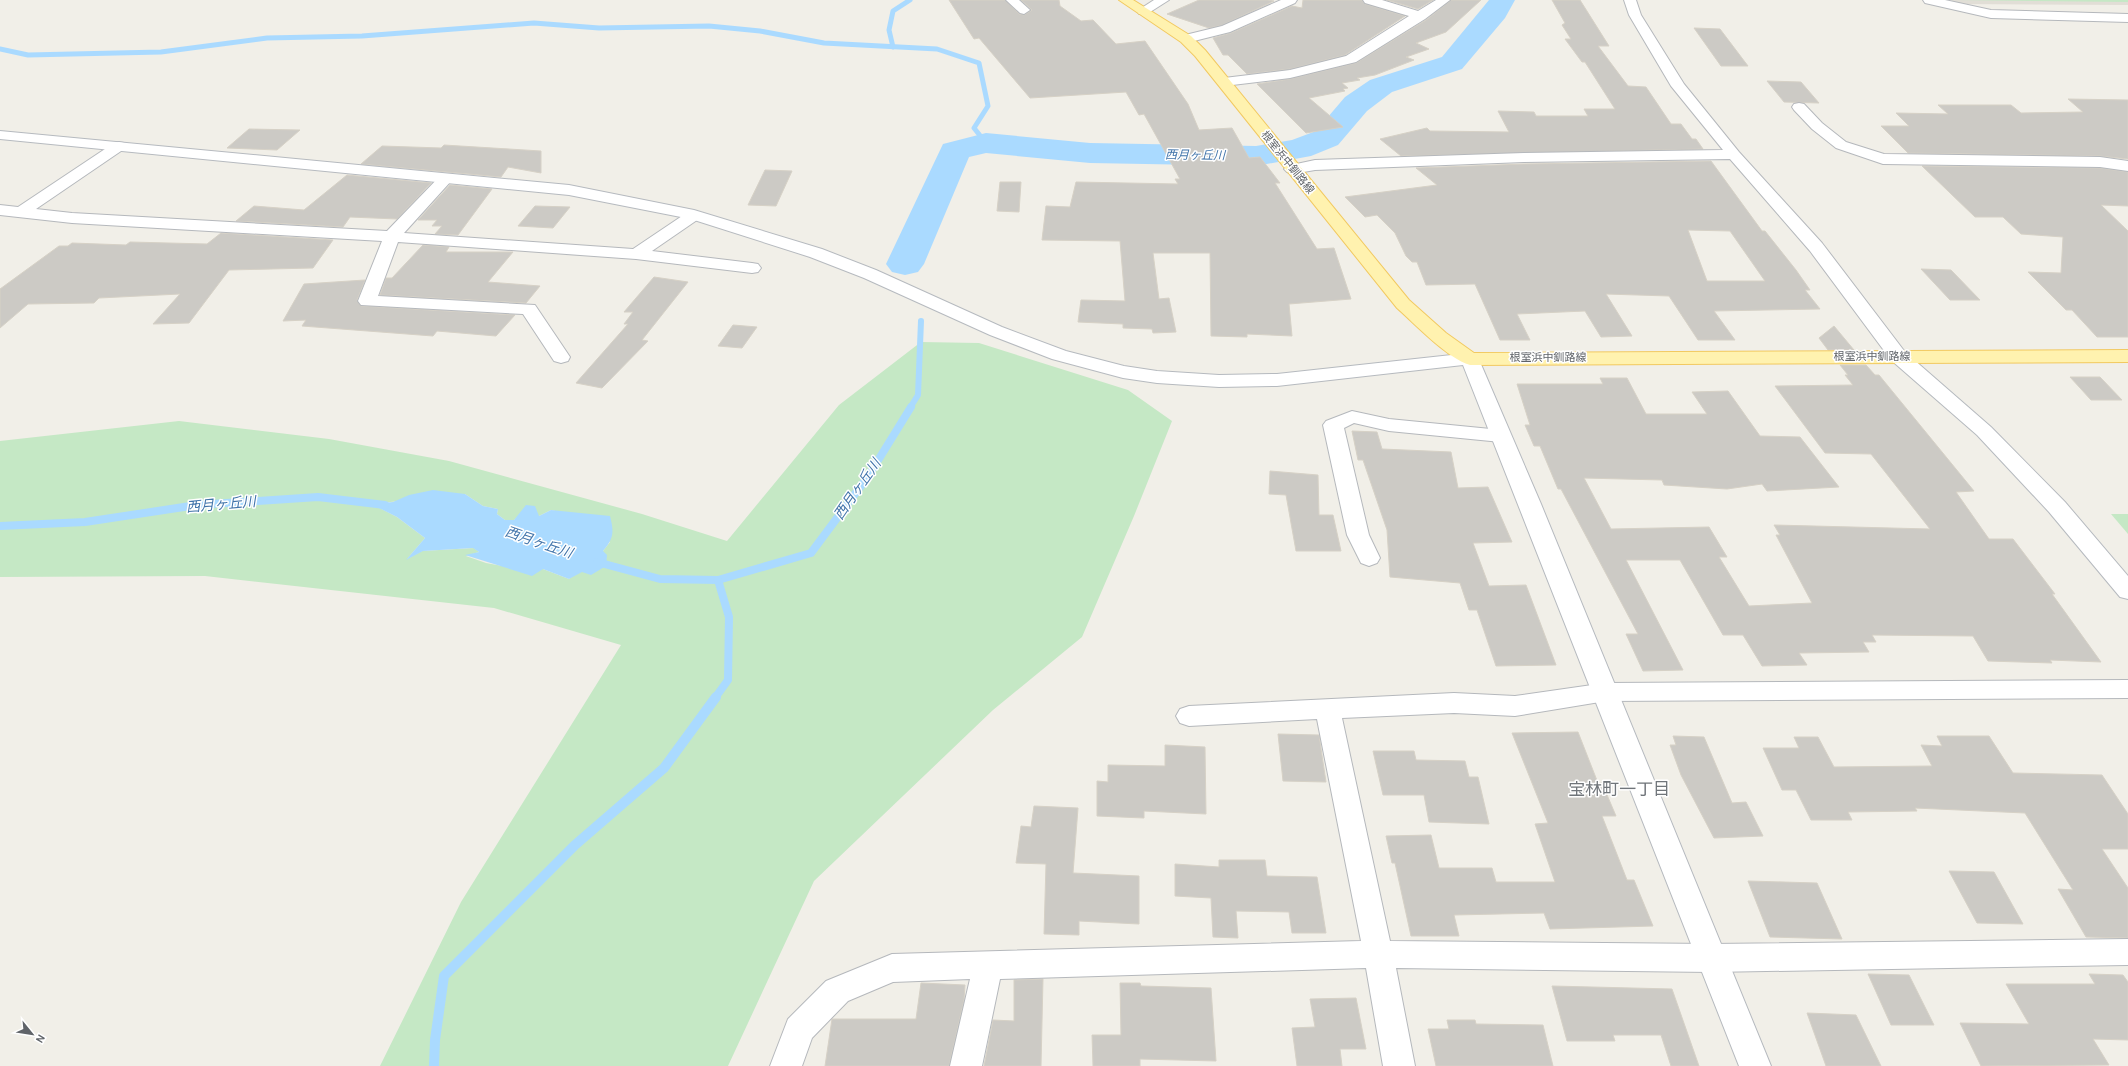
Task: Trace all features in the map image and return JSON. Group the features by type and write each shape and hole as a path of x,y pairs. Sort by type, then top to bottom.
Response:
{"main road":[{"name":"根室浜中釧路線","path":"1126,0 1186,39 1224,82 1403,304 1440,337 1470,359 2128,356"}],"street":[{"path":"1012,0 1024,10"},
{"path":"1143,10 1162,0"},
{"path":"1186,39 1226,29 1291,0"},
{"path":"1369,0 1421,16"},
{"path":"1224,82 1290,74 1351,59 1444,0"},
{"path":"1630,0 1635,15 1678,86 1734,155 1816,247 1898,356 1984,431 2057,507 2128,591"},
{"path":"1929,0 1950,6 1991,14 2128,18"},
{"path":"1799,107 1817,126 1841,145 1883,159 2100,162 2128,166"},
{"path":"0,135 447,177 569,190 694,215 816,253 870,274 996,331 1059,355 1123,372 1156,377 1219,380 1277,380 1470,359 1606,692 1755,1066"},
{"path":"21,212 119,146"},
{"path":"1284,158 1315,165 1491,157 1600,154 1734,155"},
{"path":"447,177 392,236 367,301 530,309 561,356"},
{"path":"0,210 72,218 202,224 392,236 636,254 752,268"},
{"path":"636,254 694,215"},
{"path":"1369,558 1358,535 1333,425 1352,417 1389,425 1501,436"},
{"path":"1189,716 1327,708 1454,703 1515,706 1606,692 2128,689"},
{"path":"1327,708 1378,954 1399,1066"},
{"path":"786,1066 799,1029 837,991 892,968 1378,954 1711,958 2128,952"},
{"path":"966,1066 988,965"}],"shaded area":[{"path":"1951,0 2128,0 2128,5 1957,4"}],"green space":[{"path":"1957,0 2128,0 2128,2"},
{"path":"921,342 979,343 1128,390 1172,421 1134,516 1082,637 993,710 814,881 728,1066 380,1066 461,902 621,645 494,608 205,576 0,577 0,441 179,421 329,439 449,461 642,514 727,541 839,405","holes":["465,494 483,506 498,509 497,514 505,520 514,520 520,515 539,516 551,510 564,513 610,542 603,551 569,579 543,569 508,567 486,563 466,556 479,552 474,548 422,551 407,559 425,538 397,517 372,504"]},
{"path":"2111,514 2128,514 2128,534"}],"water":[{"path":"433,490 465,494 483,506 498,509 497,514 505,520 514,520 526,505 535,506 539,516 551,510 610,516 612,535 603,551 607,555 606,566 591,575 582,572 569,579 543,569 532,576 465,555 479,552 473,548 423,551 406,560 425,538 397,517 371,504 393,502 409,495"}],"building":[{"path":"949,0 1005,0 1019,14 1024,15 1032,10 1021,0 1059,0 1060,6 1081,21 1093,20 1116,44 1145,41 1188,104 1199,130 1232,128 1249,158 1260,157 1280,183 1275,183 1317,249 1334,248 1351,299 1289,304 1292,336 1247,334 1247,337 1211,336 1210,253 1153,253 1159,299 1169,298 1176,332 1153,333 1152,329 1123,328 1123,324 1078,322 1081,300 1125,301 1120,241 1042,240 1046,206 1070,207 1076,182 1178,184 1175,179 1180,179 1144,114 1139,115 1126,92 1030,98 979,38 974,39"},
{"path":"1199,0 1274,1 1222,25 1209,28 1167,14"},
{"path":"1303,0 1362,0 1365,4 1405,16 1345,55 1290,69 1247,74 1228,55 1223,55 1213,38 1231,33 1292,6 1302,8"},
{"path":"1387,0 1433,0 1418,9"},
{"path":"1451,0 1481,0 1446,32 1416,43 1429,49 1406,57 1414,60 1375,75 1357,78 1360,80 1342,83 1348,88 1343,89 1345,91 1309,98 1343,127 1306,133 1257,84 1290,79 1356,63 1426,20"},
{"path":"1552,0 1580,0 1609,46 1598,46 1628,86 1646,87 1671,124 1681,124 1692,139 1696,139 1703,149 1401,156 1380,139 1427,128 1430,131 1509,132 1498,111 1534,112 1536,116 1588,116 1584,109 1615,109 1585,62 1582,62 1565,39 1571,39 1562,25 1565,23"},
{"path":"1694,28 1720,29 1748,66 1721,66"},
{"path":"1767,81 1801,82 1819,103 1784,102"},
{"path":"2068,99 2128,100 2128,159 2100,156 1908,153 1881,126 1909,126 1896,113 1948,114 1938,105 2011,105 2021,113 2083,112"},
{"path":"249,129 300,130 277,150 227,148"},
{"path":"444,145 541,151 541,173 508,167 501,177 361,164 382,146 441,148"},
{"path":"1711,161 1762,231 1765,231 1796,270 1810,290 1805,290 1820,309 1714,311 1735,340 1698,340 1669,296 1606,294 1632,336 1601,337 1585,311 1517,314 1530,340 1500,340 1475,284 1426,285 1417,262 1412,262 1406,256 1395,233 1377,215 1365,217 1345,197 1437,185 1416,168 1524,164","holes":["1688,230 1730,231 1765,281 1707,281"]},
{"path":"1922,166 2100,168 2128,172 2128,206 2101,205 2128,231 2128,337 2097,337 2072,310 2066,310 2028,272 2061,273 2063,237 2021,234 2003,217 1975,217"},
{"path":"765,170 792,171 776,206 748,205"},
{"path":"347,175 431,183 397,219 350,217 343,227 236,221 254,206 304,210"},
{"path":"1000,182 1021,182 1019,212 997,211"},
{"path":"450,185 492,189 458,235 435,234 442,226 432,226 437,220 418,220"},
{"path":"535,206 570,207 553,228 518,226"},
{"path":"221,233 333,240 313,268 229,270 189,323 153,324 180,294 99,298 94,303 28,304 0,328 0,289 59,246 68,246 72,243 126,245 130,242 207,244"},
{"path":"423,245 449,247 446,252 513,252 488,282 540,286 526,303 380,295 386,278 392,278"},
{"path":"1921,269 1951,270 1980,300 1950,300"},
{"path":"654,277 688,282 642,340 648,341 602,388 576,383 628,324 624,324 633,312 624,312"},
{"path":"365,280 357,300 361,306 515,315 496,336 437,331 433,336 302,326 306,320 283,321 304,284"},
{"path":"733,325 757,327 742,348 718,346"},
{"path":"1834,326 1854,350 1828,350 1819,338"},
{"path":"1840,365 1866,365 1875,375 1879,375 1974,491 1956,492 1989,539 2013,539 2055,594 2052,594 2101,662 2050,660 2052,663 1988,661 1973,636 1872,635 1876,642 1863,642 1869,652 1799,653 1807,665 1762,666 1743,635 1723,635 1680,560 1626,560 1683,670 1643,671 1626,634 1638,634 1561,489 1558,489 1540,446 1534,446 1525,425 1530,425 1517,384 1603,384 1600,378 1627,378 1646,414 1707,414 1692,392 1728,391 1760,436 1800,437 1839,487 1767,491 1762,484 1727,489 1664,485 1662,480 1584,478 1611,529 1709,527 1727,557 1719,557 1749,606 1812,603 1776,535 1780,535 1774,525 1930,529 1871,454 1825,453 1775,386 1853,385 1845,375 1848,375"},
{"path":"2070,377 2100,377 2122,400 2091,400"},
{"path":"1352,431 1377,432 1382,449 1451,452 1458,488 1488,487 1512,542 1473,543 1489,586 1526,585 1556,665 1496,666 1477,610 1469,610 1460,583 1390,577 1387,530 1363,460 1358,460"},
{"path":"1270,471 1318,475 1319,515 1333,515 1341,551 1296,551 1286,495 1269,494"},
{"path":"1578,732 1598,783 1602,783 1616,816 1602,816 1627,880 1634,880 1653,926 1550,929 1544,913 1454,915 1459,936 1411,936 1395,863 1392,863 1386,836 1431,835 1439,868 1492,868 1496,882 1555,882 1535,824 1548,823 1512,733"},
{"path":"1278,734 1319,735 1326,782 1283,781"},
{"path":"1673,736 1704,737 1732,803 1746,802 1763,836 1714,838 1681,775 1670,745 1676,745"},
{"path":"1937,736 1989,736 2013,773 2102,775 2128,814 2128,849 2102,849 2128,888 2128,938 2086,937 2058,889 2073,890 2025,813 1915,808 1917,811 1848,812 1852,820 1811,820 1796,790 1782,790 1763,748 1799,748 1794,737 1818,737 1834,767 1932,766 1921,745 1942,746"},
{"path":"1165,745 1205,747 1206,814 1144,811 1144,818 1097,816 1097,781 1108,782 1108,765 1165,766"},
{"path":"1373,751 1414,751 1416,760 1465,761 1469,777 1478,777 1489,824 1429,822 1424,795 1383,795"},
{"path":"1034,806 1078,808 1073,873 1139,876 1139,924 1079,921 1079,935 1044,934 1046,864 1016,863 1021,826 1031,827"},
{"path":"1219,860 1265,860 1267,876 1317,877 1326,933 1292,933 1289,912 1236,911 1238,938 1213,937 1211,898 1175,896 1175,864 1219,867"},
{"path":"1949,871 1994,872 2023,924 1977,923"},
{"path":"1748,881 1817,883 1842,939 1770,937"},
{"path":"1868,974 1909,975 1934,1025 1891,1025"},
{"path":"2089,974 2123,975 2128,982 2128,1040 2093,1039 2109,1065 1981,1066 1960,1023 2029,1024 2006,984 2095,984"},
{"path":"1043,979 1041,1066 984,1066 993,1020 1014,1021 1014,980"},
{"path":"921,983 965,985 964,1000 949,1066 825,1066 832,1019 916,1019"},
{"path":"1120,983 1140,983 1141,986 1211,988 1216,1061 1140,1059 1140,1066 1093,1066 1092,1035 1121,1035"},
{"path":"1552,986 1672,989 1699,1066 1671,1066 1661,1035 1613,1035 1615,1041 1567,1041"},
{"path":"1356,998 1366,1049 1340,1049 1342,1066 1297,1066 1292,1028 1315,1027 1310,999"},
{"path":"1807,1013 1856,1015 1881,1066 1826,1066"},
{"path":"1447,1020 1475,1020 1476,1024 1543,1025 1553,1066 1436,1066 1428,1029 1449,1029"}],"waterway":[{"path":"893,47 889,30 893,11 910,0"},
{"name":"西月ヶ丘川","path":"905,264 955,151 986,143 1090,153 1256,156 1299,149 1327,138 1356,104 1381,86 1452,63 1495,12 1502,0"},
{"path":"0,49 28,55 161,52 267,38 362,36 534,23 599,28 709,26 760,31 824,43 893,47"},
{"path":"893,47 937,49 979,63 988,106 974,128 986,143"},
{"name":"西月ヶ丘川","path":"910,408 918,395 921,321"},
{"name":"西月ヶ丘川","path":"718,580 811,553 869,475 911,407"},
{"name":"西月ヶ丘川","path":"0,526 85,522 197,505 318,497 385,505"},
{"name":"西月ヶ丘川","path":"597,562 660,579 718,580"},
{"path":"715,698 728,680 729,617 718,580"},
{"path":"434,1066 435,1040 444,976 575,845 664,768 716,697"}],"district":[{"name":"宝林町一丁目","path":"1619,789"}]}
